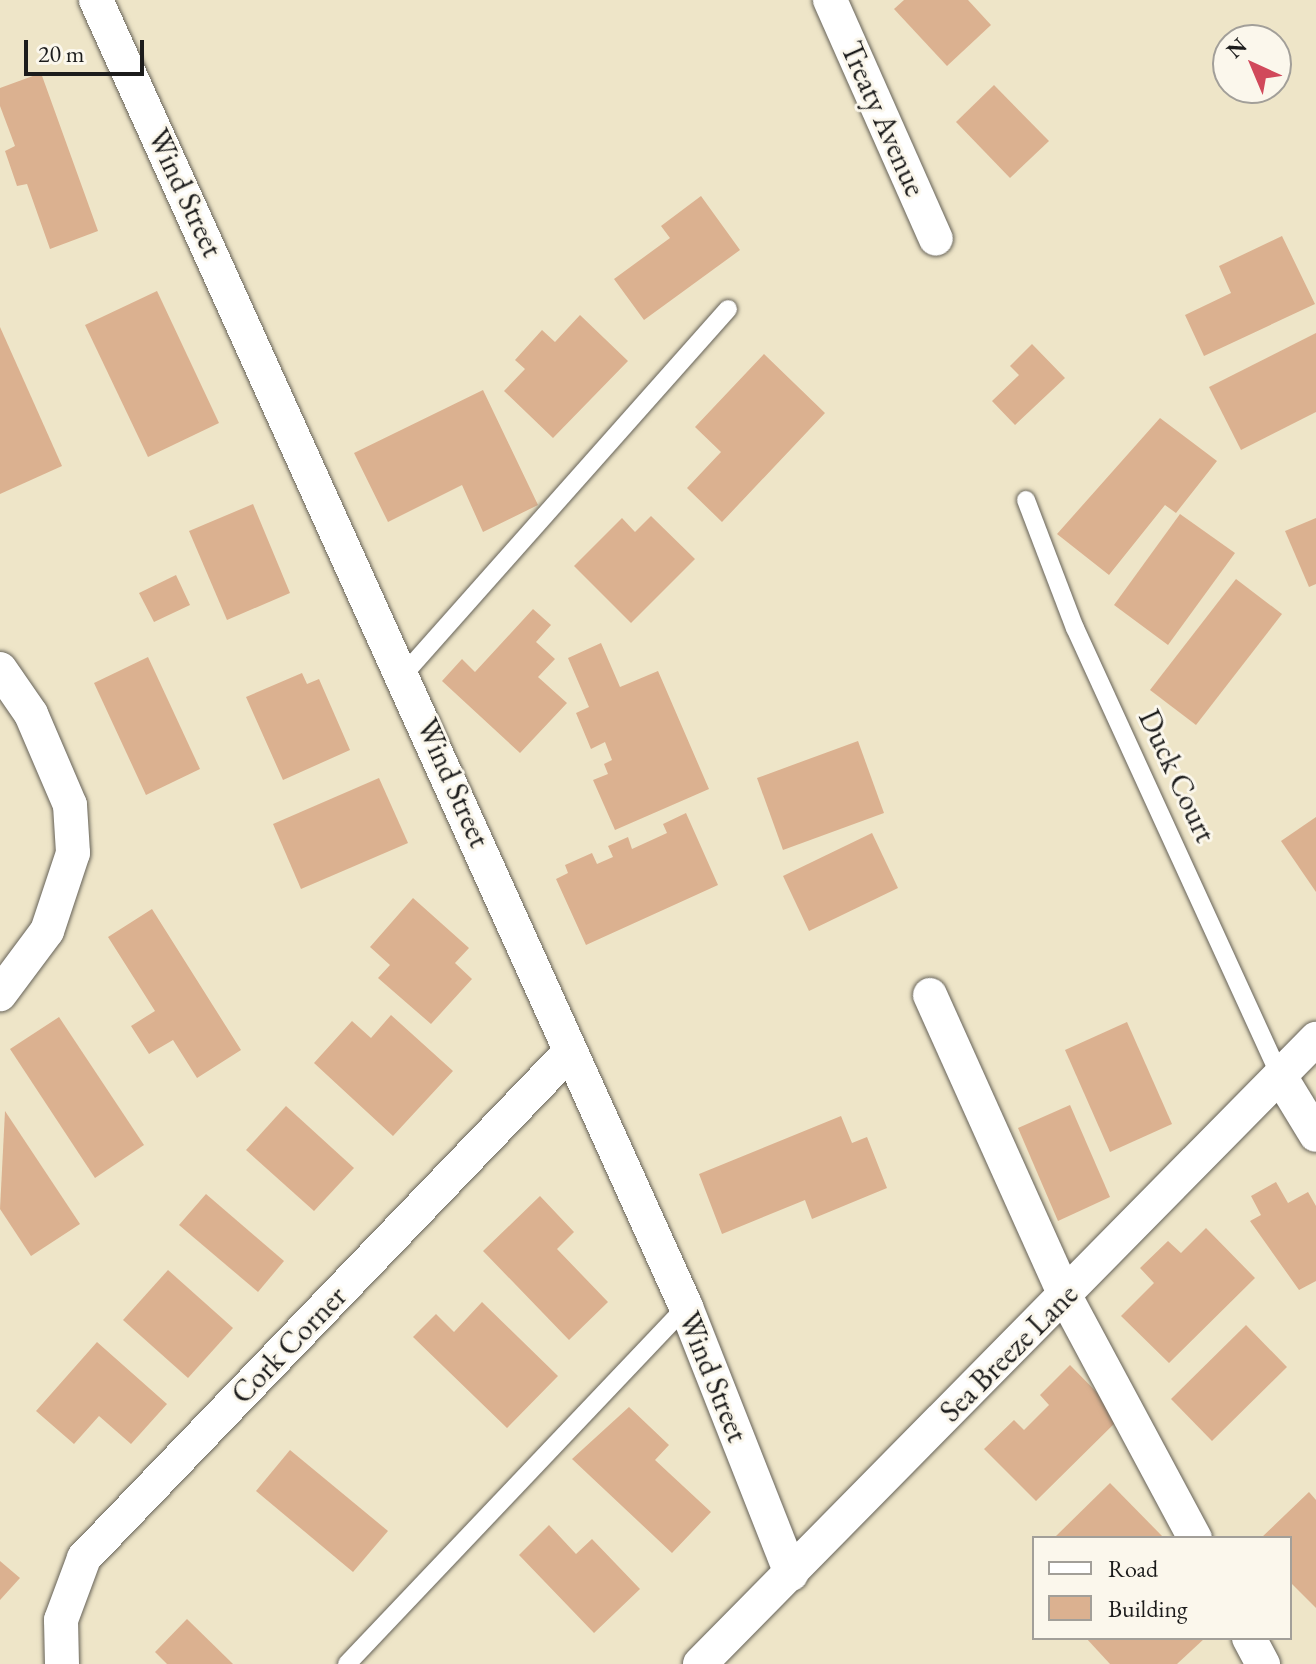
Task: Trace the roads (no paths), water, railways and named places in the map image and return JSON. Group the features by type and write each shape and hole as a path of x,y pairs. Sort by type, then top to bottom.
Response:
{"street":[{"name":"Wind Street","path":"96,0 404,674 686,1307 791,1574"},
{"name":"Treaty Avenue","path":"830,0 936,239"},
{"path":"0,669 31,714 70,805 73,853 47,931 0,994"},
{"path":"930,995 1065,1296 1194,1536"},
{"name":"Sea Breeze Lane","path":"700,1664 1316,1039"},
{"name":"Cork Corner","path":"62,1664 61,1620 84,1558 570,1052"},
{"path":"1280,1076 1316,1135"},
{"path":"1250,1640 1263,1664"}],"lane":[{"path":"404,674 728,309"},
{"name":"Duck Court","path":"1026,500 1075,628 1280,1076"},
{"path":"347,1664 686,1307"}]}
